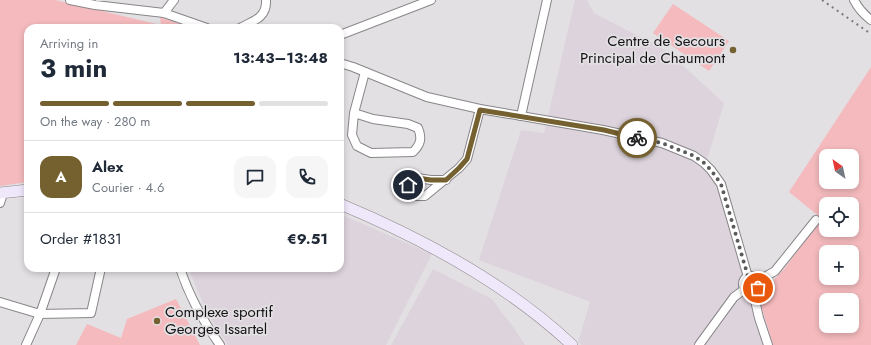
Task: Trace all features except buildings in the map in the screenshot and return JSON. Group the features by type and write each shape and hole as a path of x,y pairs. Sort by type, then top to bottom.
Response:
{"street":[{"path":"70,0 97,2 164,13 196,24"},
{"path":"164,13 174,0"},
{"path":"247,24 261,16 266,8 266,0"},
{"path":"344,33 431,0"},
{"path":"521,116 547,0"},
{"path":"854,0 858,8 871,20"},
{"path":"344,64 427,97 480,110 604,130 662,143 694,156 711,170 721,184 748,277"},
{"path":"354,112 373,119 408,124 418,128 422,136 419,146 413,152 371,154 357,146 352,135 354,112 365,72"},
{"path":"446,180 467,159 480,110"},
{"path":"1,195 24,191"},
{"path":"344,206 432,247 470,269 503,290 572,345"},
{"path":"758,281 775,271 816,220"},
{"path":"26,345 40,314 55,272"},
{"path":"0,302 40,314 91,313 100,272"},
{"path":"182,272 191,296 204,321 220,345"},
{"path":"748,277 755,277 758,281 758,288 753,292 748,292 745,289 744,282 748,277"},
{"path":"699,345 734,297 745,289"},
{"path":"753,292 759,318 768,345"}],"shaded area":[{"path":"0,0 55,0 157,24 24,24 24,183 0,186"},
{"path":"575,0 587,0 594,13 667,51 724,103 707,160 724,180 773,345 582,345 578,342 590,302 479,260 521,130 544,133"},
{"path":"673,4 729,41 709,71 653,33"},
{"path":"160,17 181,24 161,24"},
{"path":"871,67 871,345 773,345 761,305 764,290 785,268 819,221 819,237 859,237 859,197 819,197 819,216 789,192"},
{"path":"344,216 432,254 386,345 228,345 208,315 190,272 344,272"},
{"path":"433,269 492,299 525,345 391,345"},
{"name":"Complexe sportif Georges Issartel","path":"176,299 200,345 76,345 87,324 121,338 127,319"}],"railway":[{"path":"822,0 871,34"}],"way so far":[{"path":"637,138 662,143 680,149 704,163 717,177 721,184 748,277 755,277 757,279 759,283 758,288"}],"place":[{"name":"Centre de Secours Principal de Chaumont","path":"733,50"},
{"name":"Complexe sportif Georges Issartel","path":"157,321"}],"route":[{"path":"408,185 411,179 417,178 446,180 459,168 467,159 480,110 604,130 637,138"}]}
